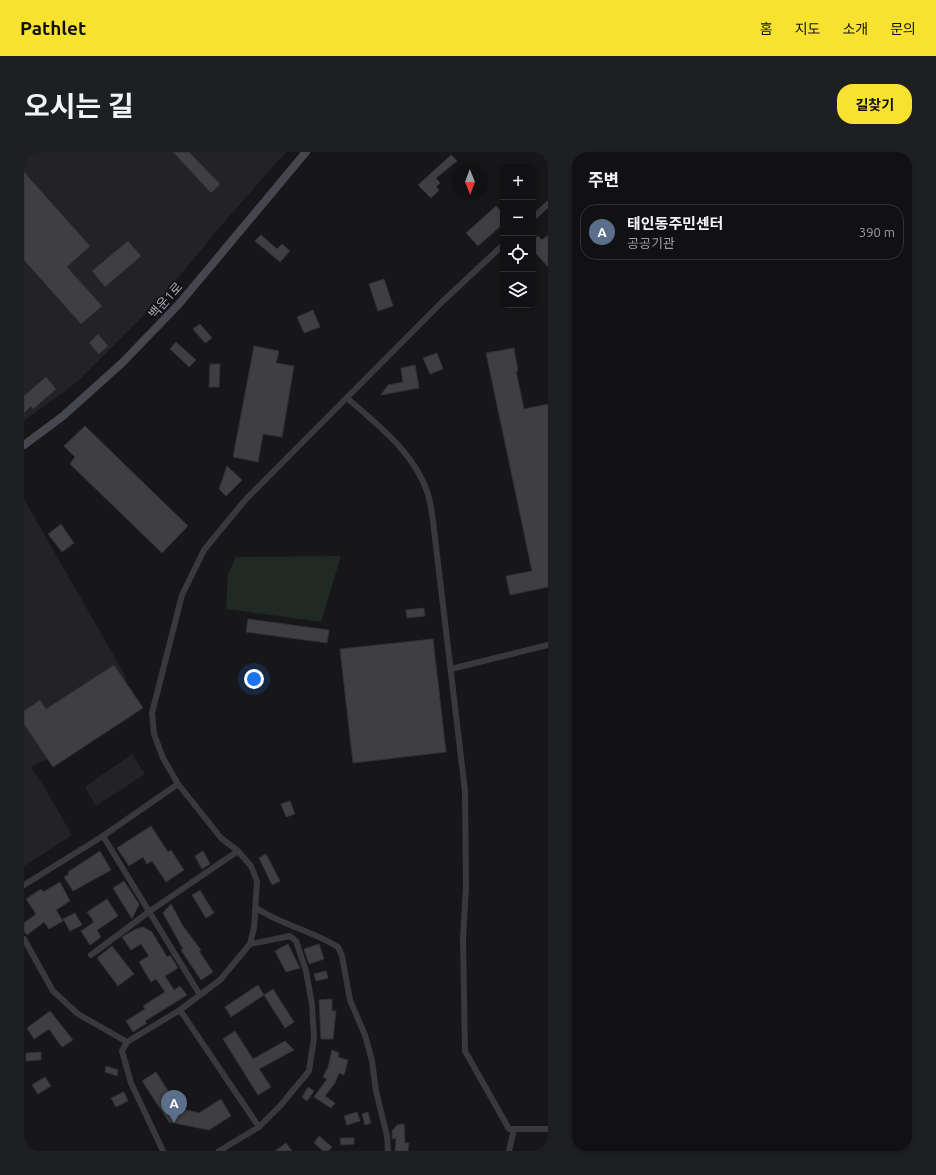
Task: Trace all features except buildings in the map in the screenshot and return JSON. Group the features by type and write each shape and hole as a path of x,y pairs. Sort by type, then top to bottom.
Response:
{"main road":[{"name":"백운1로","path":"24,445 63,416 116,369 179,304 306,152"}],"street":[{"path":"536,215 548,204"},
{"path":"164,1151 131,1083 122,1051 127,1042 180,1010 220,980 250,944 256,908 257,881 251,866 238,851 221,838 178,784 163,758 156,740 152,713 182,595 204,550 246,499 443,301 500,248"},
{"path":"347,398 383,429 413,464 427,493 434,521 465,791 466,886 463,939 465,1051 509,1129 548,1129"},
{"path":"451,668 548,645"},
{"path":"24,885 103,836 178,784"},
{"path":"103,836 200,995"},
{"path":"91,955 238,851"},
{"path":"256,908 272,918 314,934 338,947 342,956 350,1000 365,1035 372,1061 376,1091 387,1136 388,1151"},
{"path":"219,1151 259,1127 280,1106 309,1071 314,1038 312,1004 306,971 296,941 290,936 250,944"},
{"path":"24,939 53,991 78,1014 127,1042"},
{"path":"180,1010 259,1127"},
{"path":"509,1151 514,1129"}],"shaded area":[{"path":"24,152 286,152 219,228 163,296 77,382 24,421"},
{"path":"24,499 126,677 126,720 31,767 72,835 24,866"},
{"path":"341,556 321,622 226,609 228,574 236,557"},
{"path":"132,754 145,774 96,806 85,787"}],"place":[{"name":"태인동주민센터","path":"174,1123"}]}
